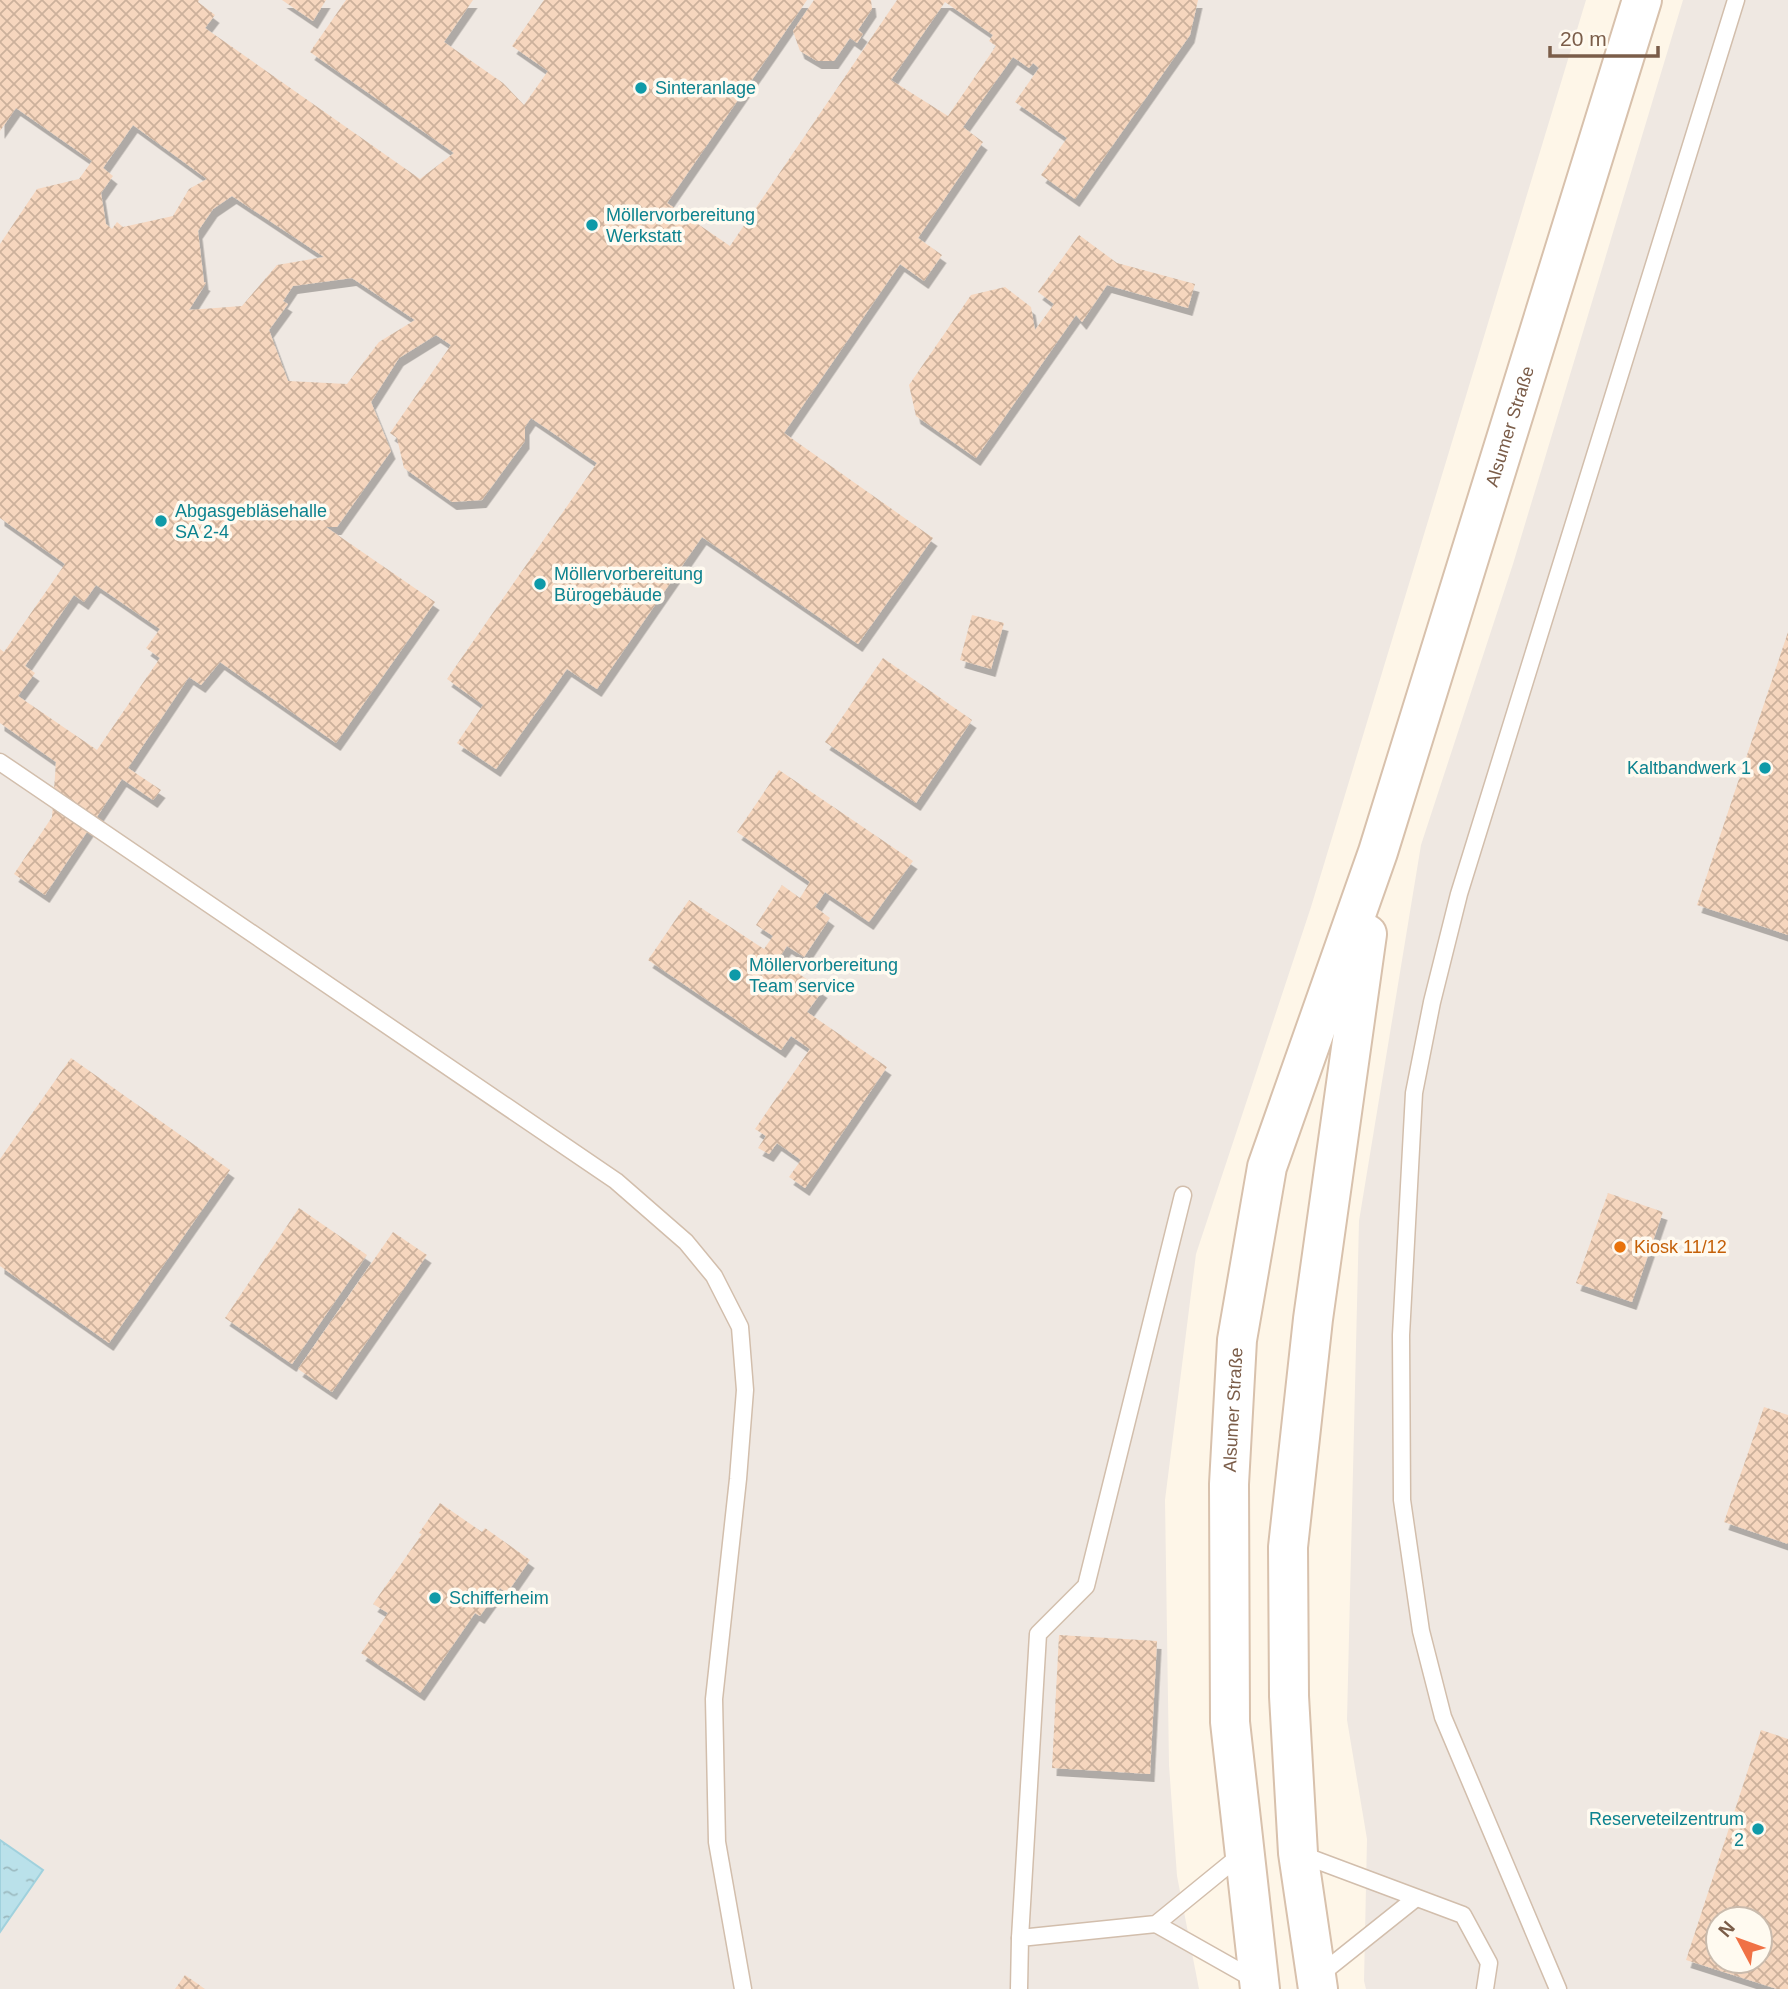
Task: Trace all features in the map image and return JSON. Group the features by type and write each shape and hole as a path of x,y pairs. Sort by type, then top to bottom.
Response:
{"street":[{"name":"Alsumer Straße","path":"1259,1986 1230,1721 1229,1484 1237,1340 1268,1167 1378,852 1642,0"},
{"name":"Alsumer Straße","path":"1317,1984 1298,1853 1289,1696 1289,1547 1315,1305 1378,852"}],"lane":[{"path":"1558,1989 1443,1717 1420,1631 1402,1500 1401,1335 1414,1093 1432,1002 1459,894 1736,0"},
{"path":"0,762 616,1181 686,1242 714,1276 740,1327 745,1390 714,1699 717,1842 743,1989"},
{"path":"1019,1989 1038,1634 1086,1586 1183,1195"},
{"path":"1020,1938 1156,1924 1243,1853"},
{"path":"1298,1853 1463,1915 1489,1963 1485,1989"},
{"path":"1317,1984 1416,1898"},
{"path":"1156,1924 1259,1986"}],"shaded area":[{"path":"0,0 1586,0 1311,907 1196,1254 1165,1500 1169,1765 1177,1876 1199,1989 0,1989 0,1932 43,1870 0,1840"},
{"path":"1683,0 1788,0 1788,1989 1366,1989 1367,1839 1347,1720 1359,1221 1421,845 1513,564"}],"water":[{"path":"0,1840 43,1870 0,1932"}],"building":[{"path":"0,0 199,0 198,2 215,15 205,28 420,179 454,153 310,52 346,0 473,0 444,42 503,83 524,105 548,71 512,46 544,0 807,0 667,203 730,246 897,0 1198,0 1190,35 1075,199 1041,175 1067,138 1015,102 1039,68 1033,63 1029,68 1013,57 963,127 983,142 918,238 942,255 924,281 900,264 784,433 933,538 858,644 702,537 597,689 567,669 496,769 457,743 483,705 447,679 597,463 531,418 525,427 525,441 482,500 452,502 404,468 397,438 390,433 451,345 436,335 399,358 371,402 391,451 337,527 326,527 435,602 336,743 220,662 201,685 189,677 128,768 161,790 153,800 122,779 45,895 14,874 52,817 56,762 0,723 0,649 4,652 65,564 0,518 0,244 37,189 79,179 92,161 16,108 0,131","holes":["945,2 993,35 989,41 996,46 948,116 891,80","133,125 207,179 189,189 173,216 123,227 117,222 112,229 106,224 101,193 113,176 103,168","232,196 324,257 277,265 242,306 189,310 206,283 198,231 213,209","352,278 415,320 379,342 347,384 288,381 269,330 288,304 283,301 293,286","96,585 160,629 146,648 160,658 97,750 18,696 35,673 25,666 74,595 84,602"]},
{"path":"282,0 326,0 313,21"},
{"path":"814,0 871,0 872,9 858,30 863,34 857,43 850,38 834,61 817,61 800,51 793,31"},
{"path":"1079,235 1117,263 1195,284 1188,308 1107,285 1082,322 1076,315 976,458 916,416 909,385 971,295 1005,287 1031,307 1035,330 1054,304 1038,292"},
{"path":"972,615 1004,623 991,669 960,660"},
{"name":"Kaltbandwerk 1","path":"1788,632 1788,935 1697,905"},
{"path":"883,658 972,720 916,803 825,742"},
{"name":"Möllervorbereitung Team service","path":"779,770 913,861 869,922 825,892 815,907 830,918 804,957 787,946 778,960 823,990 807,1012 887,1067 805,1188 789,1177 801,1160 777,1143 769,1154 758,1148 766,1136 755,1129 810,1049 791,1036 781,1050 648,960 689,900 764,949 773,936 756,925 782,885 800,898 810,882 737,832"},
{"path":"71,1058 230,1170 109,1343 0,1266 0,1159"},
{"name":"Kiosk 11/12","path":"1608,1193 1663,1212 1632,1302 1576,1283"},
{"path":"299,1208 367,1255 292,1364 225,1318"},
{"path":"393,1232 427,1255 332,1392 298,1369"},
{"path":"1764,1407 1788,1415 1788,1544 1724,1522"},
{"name":"Schifferheim","path":"440,1503 482,1532 485,1528 530,1560 507,1593 500,1588 480,1616 475,1613 420,1693 361,1653 388,1613 373,1604 422,1534 419,1533"},
{"path":"1059,1635 1157,1641 1150,1774 1052,1768"},
{"name":"Reserveteilzentrum 2","path":"1761,1730 1788,1739 1788,1989 1777,1989 1733,1975 1774,1975 1774,1905 1704,1905 1704,1966 1686,1960"},
{"path":"185,1975 205,1989 175,1989"}],"place":[{"name":"Sinteranlage","path":"641,88"},
{"name":"Möllervorbereitung Werkstatt","path":"592,225"},
{"name":"Abgasgebläsehalle SA 2-4","path":"161,521"},
{"name":"Möllervorbereitung Bürogebäude","path":"540,584"},
{"name":"Kaltbandwerk 1","path":"1765,768"},
{"name":"Möllervorbereitung Team service","path":"735,975"},
{"name":"Kiosk 11/12","path":"1620,1247"},
{"name":"Schifferheim","path":"435,1598"},
{"name":"Reserveteilzentrum 2","path":"1758,1829"}]}
